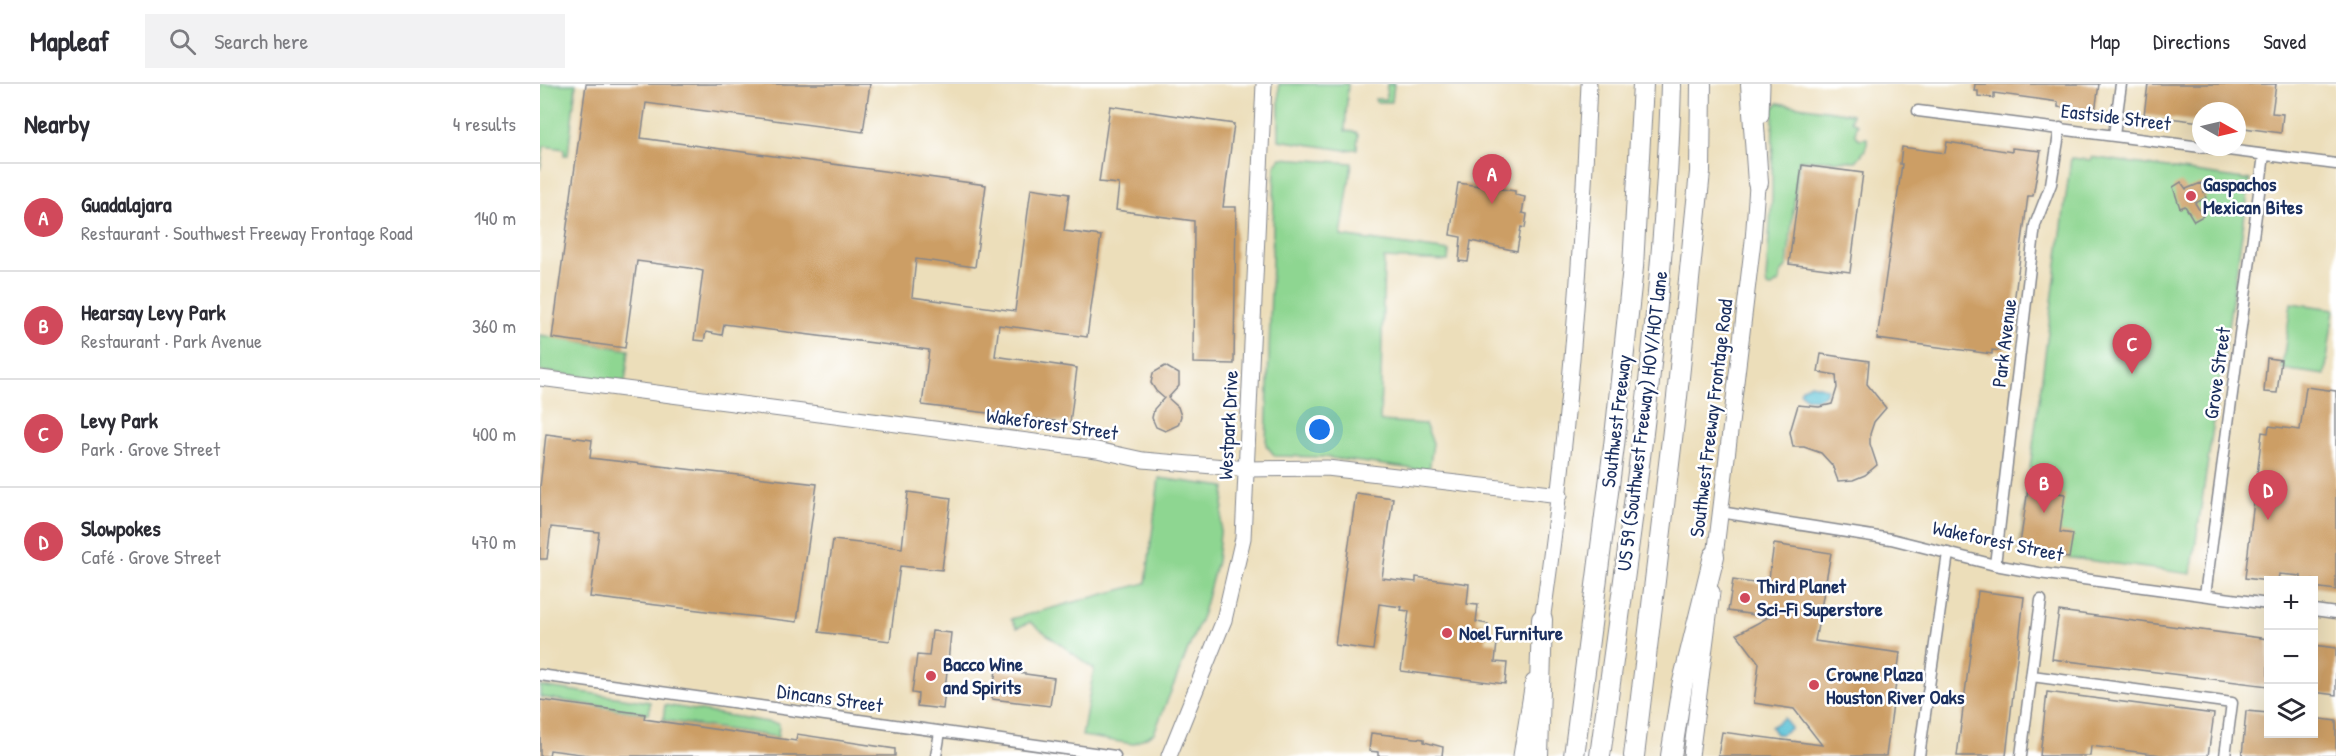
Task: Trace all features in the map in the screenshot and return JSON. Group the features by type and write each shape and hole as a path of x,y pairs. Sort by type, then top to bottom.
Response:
{"highway":[{"name":"Southwest Freeway","path":"1574,756 1614,446 1633,267 1643,84"},
{"name":"US 59 (Southwest Freeway) HOV/HOT lane","path":"1600,756 1649,386 1668,169 1671,84"},
{"path":"1634,756 1677,396 1700,172 1701,84"},
{"path":"1751,84 1758,183"},
{"path":"1671,756 1682,686 1714,556"},
{"path":"1538,756 1542,620"}],"main road":[{"name":"Westpark Drive","path":"1169,756 1206,669 1231,598 1243,538 1248,469 1264,84"},
{"path":"1521,756 1560,495 1581,253 1589,84"},
{"name":"Southwest Freeway Frontage Road","path":"1691,756 1710,617 1714,556 1749,284 1758,183 1762,84"},
{"name":"Wakeforest Street","path":"540,378 1097,450 1143,460 1248,469 1327,468 1560,495"}],"street":[{"path":"2114,135 2121,84"},
{"name":"Eastside Street","path":"1918,111 2192,146"},
{"name":"Park Avenue","path":"1995,565 2036,225 2050,184 2060,128"},
{"name":"Eastside Street","path":"2246,153 2336,164"},
{"name":"Grove Street","path":"2205,595 2264,155"},
{"name":"Wakeforest Street","path":"1720,512 1882,537 1995,565 2264,603"},
{"path":"1919,756 1948,553"},
{"path":"2021,756 2042,600"},
{"path":"2318,610 2336,612"},
{"name":"Dincans Street","path":"540,675 1115,756"},
{"path":"2032,676 2232,703 2225,756"},
{"path":"936,756 940,732"}],"green space":[{"path":"540,84 576,84 568,155 564,155 564,149 544,146 540,170"},
{"path":"1279,84 1348,84 1345,131 1356,132 1358,135 1357,149 1345,150 1279,140"},
{"path":"1387,84 1394,84 1392,102 1376,102 1375,99 1386,99"},
{"path":"1778,103 1852,114 1851,121 1857,124 1855,134 1859,139 1867,138 1867,145 1856,161 1799,160 1787,266 1781,273 1780,281 1772,287 1767,287 1772,197 1773,108"},
{"path":"2091,157 2250,180 2191,574 2019,551 2071,158 2091,160"},
{"path":"1281,158 1352,163 1341,236 1449,251 1448,261 1384,258 1380,421 1425,424 1433,443 1429,471 1323,457 1275,456 1266,445 1275,165"},
{"path":"2291,303 2334,309 2325,375 2282,369"},
{"path":"540,335 629,350 625,382 540,371"},
{"path":"1159,478 1225,487 1217,561 1203,613 1154,733 1133,744 1082,736 1094,669 1030,622 1017,628 1011,619 1146,583"},
{"path":"540,686 650,702 649,714 540,697"},
{"path":"665,705 779,724 778,737 663,720"}],"water":[{"path":"1810,384 1827,388 1826,394 1817,398 1806,397 1800,392 1802,388"},
{"path":"1784,718 1791,728 1782,734 1776,734 1771,727"}],"building":[{"path":"586,84 870,84 863,132 646,103 641,138 986,185 975,267 916,259 912,297 1015,311 1031,188 1069,194 1064,231 1101,236 1087,337 999,325 995,356 1077,368 1070,423 922,405 929,350 724,324 722,335 706,332 704,341 694,340 703,271 690,268 637,261 625,348 552,338"},
{"path":"1975,84 2099,84 2095,112 2058,107 2058,102 1994,93 1994,98 1978,96 1978,91 1974,91"},
{"path":"2148,84 2276,84 2272,113 2283,114 2281,133 2246,128 2246,102 2192,102 2192,121 2144,115"},
{"path":"1110,106 1234,124 1223,207 1236,207 1234,364 1193,363 1194,221 1116,210 1119,184 1099,182"},
{"path":"1947,142 2012,152 2012,148 2041,151 2033,196 2028,196 2012,318 2008,323 2004,351 1992,350 1992,354 1877,339 1902,164 1900,164 1902,147 1945,153"},
{"path":"1802,165 1863,173 1850,272 1789,264"},
{"name":"Gaspachos Mexican Bites","path":"2181,182 2186,189 2201,183 2206,198 2195,203 2203,216 2194,221 2185,206 2180,208 2173,187"},
{"path":"1458,183 1515,191 1515,195 1525,197 1522,213 1527,214 1525,228 1521,227 1517,251 1471,241 1468,262 1459,261 1461,237 1450,235"},
{"path":"1821,354 1869,361 1867,384 1886,408 1874,422 1870,434 1870,444 1877,465 1865,475 1853,480 1838,481 1832,465 1821,453 1804,447 1793,447 1790,432 1798,405 1819,407 1832,404 1837,388 1836,375 1818,372"},
{"path":"2267,358 2281,360 2277,393 2264,392"},
{"path":"1165,366 1179,374 1179,386 1168,398 1178,407 1181,416 1178,425 1165,431 1156,427 1152,418 1154,409 1164,398 1151,383 1153,373"},
{"path":"2306,387 2336,391 2336,590 2318,588 2318,576 2279,574 2279,576 2264,576 2264,580 2245,578 2262,432 2268,433 2269,426 2300,430"},
{"path":"546,434 592,440 590,458 817,484 797,622 590,597 599,532 551,527 547,559 540,559 540,487"},
{"path":"2028,489 2065,494 2060,532 2073,534 2069,558 2019,551"},
{"path":"908,492 951,498 942,570 900,566 890,641 819,632 833,540 902,548"},
{"path":"1356,493 1393,498 1382,578 1416,582 1416,577 1469,584 1467,604 1478,605 1476,622 1488,624 1486,642 1497,643 1495,662 1507,663 1505,684 1401,671 1409,611 1401,610 1402,607 1379,604 1373,650 1335,645"},
{"path":"1774,544 1831,553 1815,641 1900,653 1886,756 1718,756 1722,732 1822,745 1794,709 1754,703 1759,663 1737,634 1769,617 1728,611 1733,580 1768,585"},
{"path":"1978,591 2024,597 2006,756 1957,756"},
{"path":"2059,611 2264,638 2264,686 2052,659"},
{"path":"932,631 951,633 943,709 917,706 918,694 912,693 917,655 929,656"},
{"path":"2318,646 2336,648 2336,695 2318,693"},
{"path":"996,670 1054,678 1050,706 992,699"},
{"path":"2047,692 2214,714 2208,756 2169,756 2091,746 2090,756 2040,756"},
{"path":"540,700 645,714 644,719 796,741 797,734 895,749 895,756 595,756 550,750 549,756 540,756"},
{"path":"2246,711 2264,713 2264,738 2318,738 2318,719 2336,721 2336,756 2242,756"},
{"path":"1371,733 1424,739 1424,742 1443,747 1442,756 1378,756 1378,752 1369,751"}],"place":[{"name":"Gaspachos Mexican Bites","path":"2191,196"},
{"name":"Guadalajara","path":"1492,204"},
{"name":"Levy Park","path":"2132,374"},
{"name":"Hearsay Levy Park","path":"2044,513"},
{"name":"Slowpokes","path":"2268,520"},
{"name":"Third Planet Sci-Fi Superstore","path":"1745,598"},
{"name":"Noel Furniture","path":"1447,633"},
{"name":"Bacco Wine and Spirits","path":"931,676"},
{"name":"Crowne Plaza Houston River Oaks","path":"1814,685"}]}
